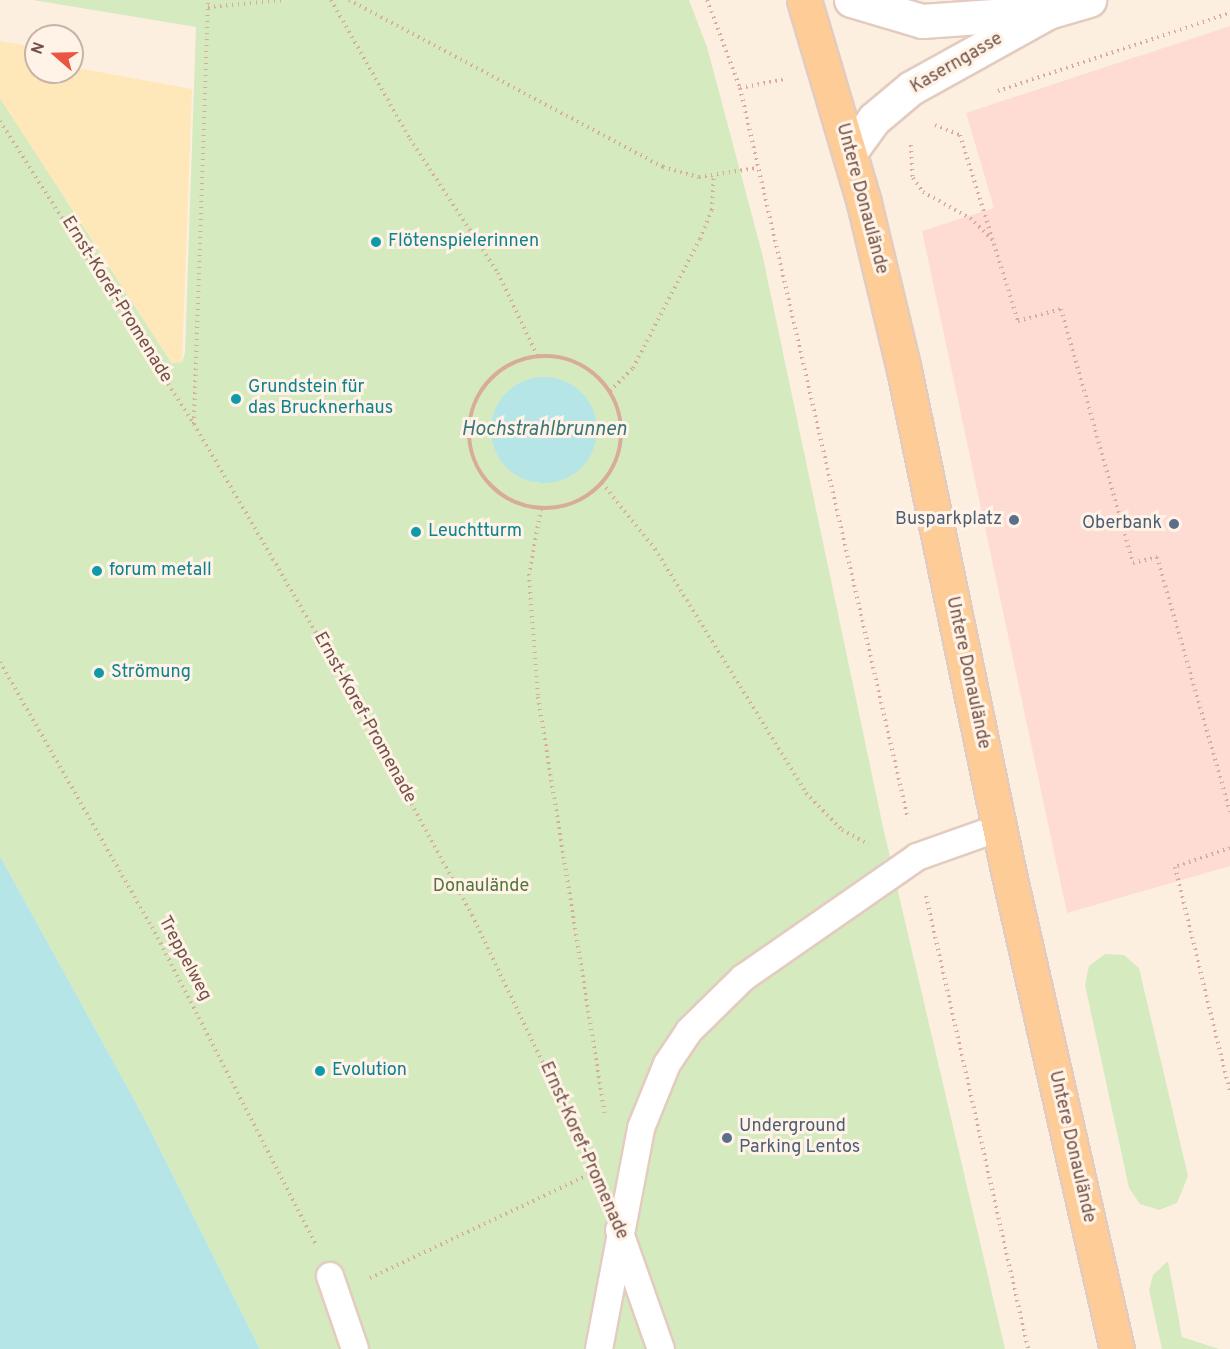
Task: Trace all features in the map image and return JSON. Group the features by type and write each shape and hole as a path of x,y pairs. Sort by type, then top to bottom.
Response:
{"main road":[{"name":"Untere Donaulände","path":"804,0 850,152 904,370 999,828 1117,1349"},
{"name":"Kaserngasse","path":"851,0 922,21 1048,12 1089,0"},
{"name":"Kaserngasse","path":"850,152 874,119 911,88 1048,12"}],"lane":[{"path":"599,1349 619,1229 641,1128 677,1047 743,978 857,903 917,858 999,828"},
{"name":"Ernst-Koref-Promenade","path":"619,1229 661,1349"},
{"path":"333,1285 355,1349"}],"path":[{"path":"194,424 208,0"},
{"path":"208,7 283,0"},
{"path":"331,0 410,139 498,273 537,355"},
{"path":"349,0 663,167 699,177 757,168"},
{"path":"707,0 740,88 1028,1349"},
{"path":"992,94 1230,13"},
{"path":"929,129 946,119"},
{"name":"Ernst-Koref-Promenade","path":"0,121 194,424 472,915 595,1171 619,1229"},
{"path":"937,124 960,135 1018,321 1061,309 1133,563 1157,556 1230,812"},
{"path":"916,139 908,159 922,192 970,218 993,240"},
{"path":"610,391 633,368 700,238 712,210 714,175"},
{"path":"537,355 581,364 610,391 622,429 613,468 602,483 579,502 541,509 493,489 469,443 475,401 486,382 514,362 537,355"},
{"path":"602,483 655,549 806,793 853,837 917,858"},
{"path":"541,509 529,574 538,697 567,901 606,1119"},
{"name":"Treppelweg","path":"0,662 152,927 333,1285"},
{"path":"1230,848 1175,867 1230,1092"},
{"path":"333,1285 595,1171"}],"shaded area":[{"path":"1230,26 1230,866 1067,913 922,231 994,208 966,113"}],"green space":[{"name":"Donaulände","path":"33,0 689,0 707,47 762,253 883,827 1005,1349 260,1349 141,1112 0,856 0,98 172,363 182,362 185,353 196,27","holes":["591,406 595,444 572,475 536,483 497,455 491,422"]},
{"path":"1105,954 1124,955 1139,968 1188,1176 1177,1203 1159,1210 1140,1204 1129,1188 1085,985 1089,966"},
{"path":"1168,1261 1182,1337 1219,1349 1162,1349 1149,1290 1153,1275"}],"sand":[{"path":"0,41 24,45 24,84 84,84 84,69 192,89 182,362 173,363 162,348 0,98"}],"water":[{"name":"Hochstrahlbrunnen","path":"544,377 564,381 581,393 593,410 597,430 593,450 581,467 564,479 544,483 524,479 507,467 495,450 491,430 495,410 507,393 524,381"},
{"path":"0,856 141,1112 260,1349 0,1349"}],"place":[{"name":"Flötenspielerinnen","path":"376,242"},
{"name":"Grundstein für das Brucknerhaus","path":"236,399"},
{"name":"Busparkplatz","path":"1014,520"},
{"name":"Oberbank","path":"1174,524"},
{"name":"Leuchtturm","path":"416,532"},
{"name":"forum metall","path":"97,571"},
{"name":"Strömung","path":"99,673"},
{"name":"Evolution","path":"320,1071"},
{"name":"Underground Parking Lentos","path":"727,1138"}]}
